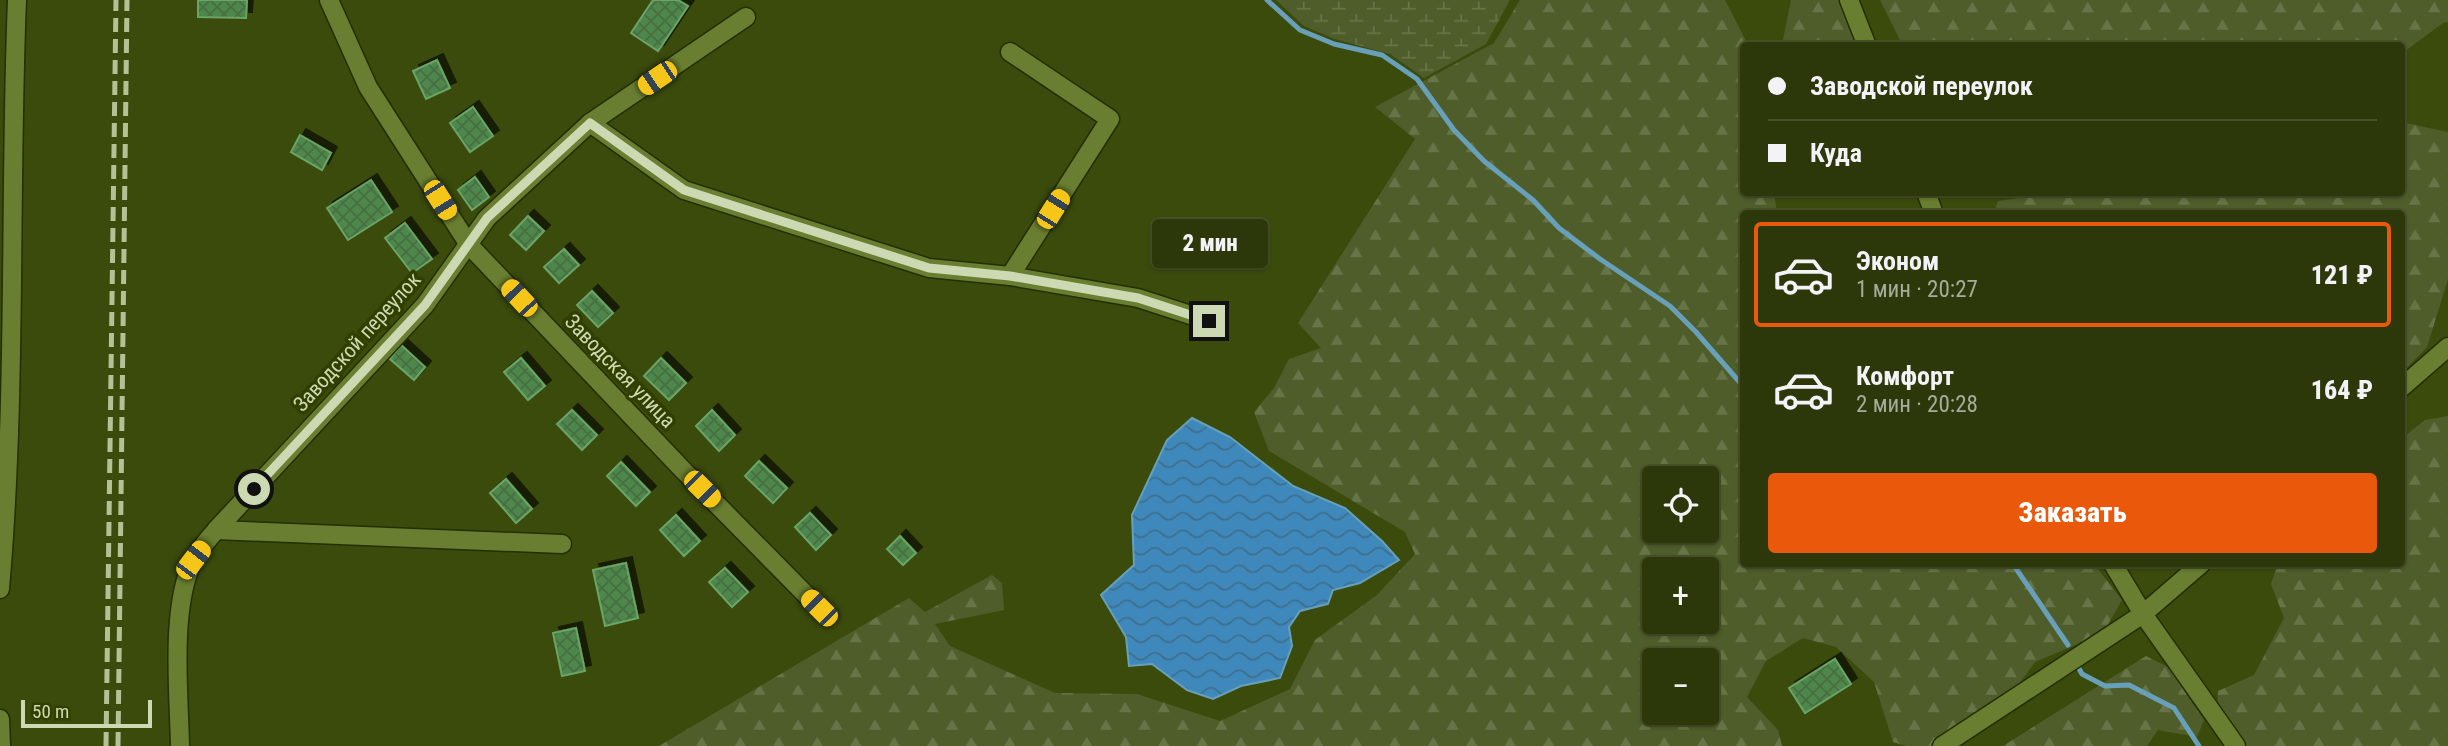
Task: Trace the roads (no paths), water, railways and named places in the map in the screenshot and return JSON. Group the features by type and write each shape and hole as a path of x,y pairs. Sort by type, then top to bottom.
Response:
{"street":[{"path":"0,589 13,312 7,82 17,0"},
{"name":"Заводская улица","path":"329,0 368,87 469,245 682,469 819,608"},
{"path":"1849,0 1865,42"},
{"name":"Заводской переулок","path":"180,746 179,635 184,586 193,560 216,530 425,305 487,218 590,123 746,17"},
{"path":"1010,52 1110,119 1010,276"},
{"path":"590,123 684,190 929,268 1010,276 1138,298 1209,321"},
{"path":"2405,385 2448,347"},
{"path":"216,530 562,544"},
{"path":"2115,567 2143,614 2236,746"},
{"path":"1942,746 2143,614 2198,567"},
{"path":"0,719 1,746"}],"water":[{"path":"1192,418 1230,437 1293,486 1345,508 1399,560 1360,583 1333,590 1328,604 1300,611 1289,627 1292,646 1280,678 1241,686 1213,699 1187,690 1152,664 1129,666 1126,637 1101,595 1134,565 1132,515 1167,440"}],"waterway":[{"path":"1267,0 1300,30 1334,44 1382,55 1417,79 1454,130 1484,161 1533,200 1559,228 1670,306 1740,383"},
{"path":"2015,567 2068,645"},
{"path":"2077,665 2082,674 2105,686 2129,685 2174,708 2199,746"}],"railway":[{"path":"106,746 116,0"},
{"path":"118,746 127,0"}]}
